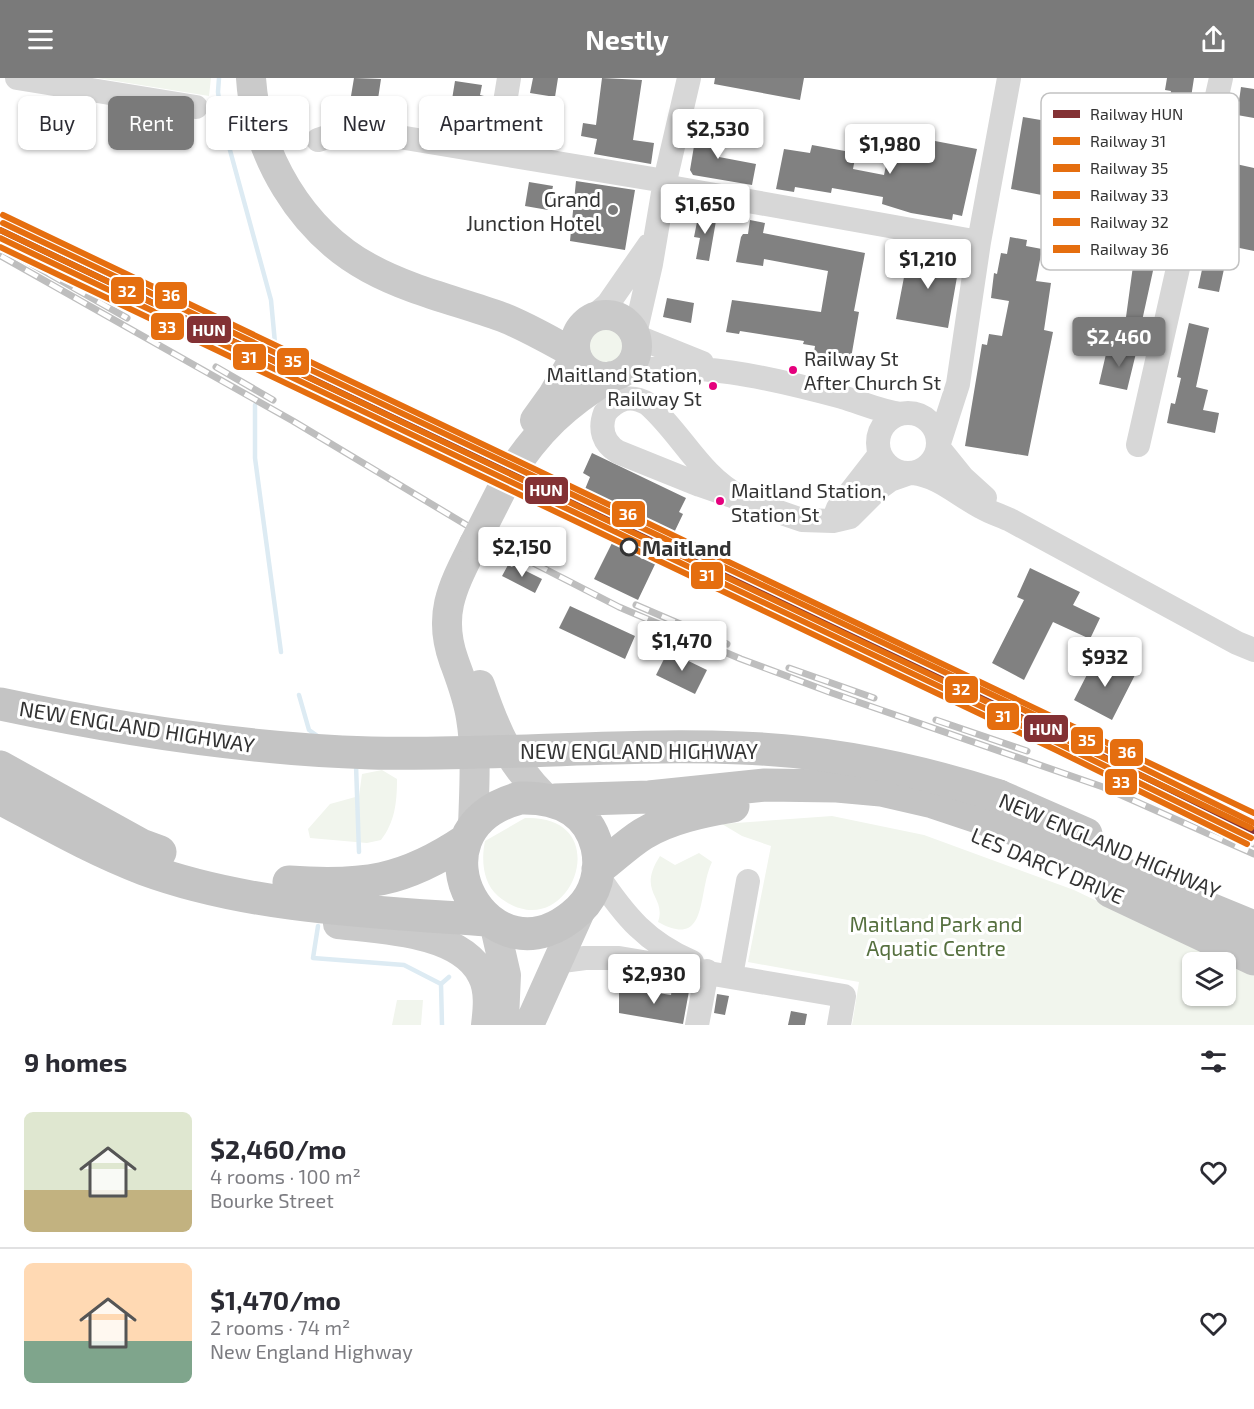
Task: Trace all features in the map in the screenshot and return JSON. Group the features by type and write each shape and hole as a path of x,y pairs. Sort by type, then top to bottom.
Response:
{"highway":[{"name":"NEW ENGLAND HIGHWAY","path":"0,704 73,719 190,738 369,753 697,747 797,752 892,767 999,796 1254,908"},
{"path":"0,767 141,845 195,864 244,875 325,884 383,879 422,867 470,834 489,810 504,802 520,798 649,797 765,785 837,786 881,790 933,802 1020,831 1254,927"},
{"path":"13,805 144,869 232,893 491,923 519,933 544,931 570,918 590,896 598,872 597,848 591,833 576,813 550,799"},
{"name":"LES DARCY DRIVE","path":"598,872 655,828 718,808 802,800 885,808 977,833 1036,856 1254,959"},
{"path":"470,834 461,865 464,880 470,896 491,923"}],"main road":[{"path":"251,78 260,132 281,180 313,223 335,245 367,267 400,283 502,317 550,339 575,355 587,371 599,376 616,375"},
{"path":"502,317 547,326 606,314 618,317 628,324 635,335 637,348 633,361 616,375 586,392 558,414 537,434 517,460"},
{"path":"470,834 475,765 471,718 450,647 447,625 450,596 534,421 553,395 575,355 576,334 592,317"},
{"path":"469,554 465,628 480,687 501,744 526,779 550,799"},
{"path":"13,805 118,869 191,898 255,913 410,934 449,945 462,952 482,973 487,987 486,1025"},
{"path":"529,1025 555,962 582,907"},
{"path":"491,923 506,975 504,1025"}],"street":[{"path":"17,78 196,107"},
{"path":"497,151 509,78"},
{"path":"689,78 664,183 651,264 635,335 717,370"},
{"path":"740,497 725,489 704,470 648,404 639,399 623,399 605,413 602,431 611,448 700,485 802,520 833,521 850,517 890,480 911,473 933,461 956,395 979,242 1009,78"},
{"path":"1218,93 1221,78"},
{"path":"318,140 351,129 497,151 979,242"},
{"path":"592,317 608,304 642,259 655,229"},
{"path":"1138,445 1178,270"},
{"path":"833,521 838,508 879,452 880,432 892,418 923,407 941,395 954,379 962,361"},
{"path":"616,375 653,367 717,370 925,418 935,429 939,445 963,478 1012,521"},
{"path":"813,391 846,406 861,422 889,466 911,473 924,474 941,482 983,508 1012,521 1237,643 1254,650"},
{"path":"598,872 629,919 649,938 661,948 707,971"},
{"path":"731,976 748,881"},
{"path":"555,962 603,957 707,971 844,996 839,1025"},
{"path":"697,1025 707,971"}],"green space":[{"path":"97,78 211,78 209,96"},
{"path":"606,327 619,332 624,345 619,358 606,363 593,358 588,345 593,332"},
{"path":"382,770 397,779 397,787 392,819 381,840 367,843 310,838 308,829 330,804 359,796 362,774"},
{"name":"Maitland Park and Aquatic Centre","path":"832,816 924,835 1074,890 1204,952 1182,952 1182,1006 1236,1006 1236,967 1254,976 1254,1025 852,1025 859,982 748,962 771,846 742,836 722,824"},
{"path":"525,818 555,823 572,837 578,856 574,877 563,896 545,908 523,909 498,896 489,885 484,871 485,841"},
{"path":"699,853 712,862 694,923 686,929 674,929 658,922 659,906 651,886 651,878 653,868 660,856 675,865"},
{"path":"397,1000 423,1000 421,1025 392,1025"}],"building":[{"path":"354,78 381,79 378,96 351,96"},
{"path":"533,78 558,78 555,96 530,93"},
{"path":"602,78 642,80 633,140 654,143 651,164 594,154 597,139 581,136 583,123 596,125"},
{"path":"715,78 804,78 800,100 714,84"},
{"path":"1167,78 1194,78 1192,93 1171,93 1171,91 1165,90"},
{"path":"455,81 482,85 480,95 484,96 453,96"},
{"path":"1241,87 1254,89 1254,118 1239,115"},
{"path":"1023,117 1041,120 1041,195 1011,189"},
{"path":"697,128 723,133 719,157 756,164 752,185 693,175 690,170"},
{"path":"893,133 977,149 962,216 953,214 952,220 911,213 882,204 883,197 832,188 831,193 795,187 794,192 776,189 784,149 810,153 812,145 856,153 853,169 884,175"},
{"path":"1239,165 1254,168 1254,251 1239,248"},
{"name":"Grand Junction Hotel","path":"576,181 635,190 625,250 570,241"},
{"path":"529,182 553,186 548,210 525,206"},
{"path":"699,212 717,215 709,261 696,259 700,238 694,237"},
{"path":"750,220 765,223 763,233 865,253 854,311 859,312 850,364 813,358 815,346 803,344 804,341 740,331 739,334 726,332 732,300 821,312 828,271 764,259 763,266 736,262 741,237 743,234 748,234"},
{"path":"1010,237 1027,240 1026,246 1041,249 1036,281 1051,283 1044,330 1053,332 1028,456 965,446 982,344 987,345 989,334 1002,336 1009,301 991,298 994,273 997,274 1001,253 1007,254"},
{"path":"909,251 960,260 948,328 896,319"},
{"path":"1132,270 1153,270 1142,321 1126,317"},
{"path":"1202,270 1224,270 1219,292 1198,288"},
{"path":"667,298 694,303 691,323 663,317"},
{"path":"1189,323 1209,328 1196,387 1208,390 1203,410 1219,413 1215,433 1167,423 1171,403 1175,404 1181,378 1177,377"},
{"path":"1118,345 1137,349 1127,390 1099,384 1106,354 1116,357"},
{"path":"592,453 686,498 679,512 683,514 672,537 669,535 638,600 594,579 626,515 583,494 590,477 583,473"},
{"path":"508,565 512,567 514,565 542,579 535,593 502,576"},
{"path":"1030,568 1080,592 1073,605 1100,618 1090,639 1053,622 1024,680 992,663 1024,600 1017,597"},
{"path":"570,606 635,636 625,659 559,628"},
{"path":"668,651 707,670 695,694 656,675"},
{"path":"1097,655 1135,675 1112,720 1074,700"},
{"path":"619,987 671,995 672,988 689,991 683,1024 619,1013"},
{"path":"717,994 729,996 725,1015 714,1013"},
{"path":"791,1011 807,1014 805,1025 788,1025"}],"waterway":[{"path":"219,78 218,92 222,121 271,300 275,343"},
{"path":"255,405 255,458 281,652"},
{"path":"299,695 309,730 319,737"},
{"path":"356,765 359,852"},
{"path":"318,926 313,958 404,965 441,984"},
{"path":"442,1025 441,984 449,977"}],"railway":[{"path":"0,246 127,318"},
{"path":"1,256 293,421 508,550 619,607 741,659 832,693 1103,787 1254,854"},
{"path":"216,367 273,400"},
{"path":"636,605 727,644"},
{"path":"789,668 874,698"},
{"path":"936,720 1027,751"},
{"path":"1224,830 1254,844"}],"rail line":[{"name":"36","path":"3,215 1254,813"},
{"name":"35","path":"3,223 1066,730 1254,823"},
{"name":"HUN","path":"0,230 1063,737 1254,831"},
{"name":"32","path":"0,230 1251,828"},
{"name":"31","path":"0,238 1060,744 1251,838"},
{"name":"33","path":"0,247 1056,750 1247,844"}],"place":[{"name":"Grand Junction Hotel","path":"613,210"},
{"name":"Railway St After Church St","path":"793,370"},
{"name":"Maitland Station, Railway St","path":"713,386"},
{"name":"Maitland Station, Station St","path":"720,501"},
{"name":"Maitland","path":"629,547"}]}
